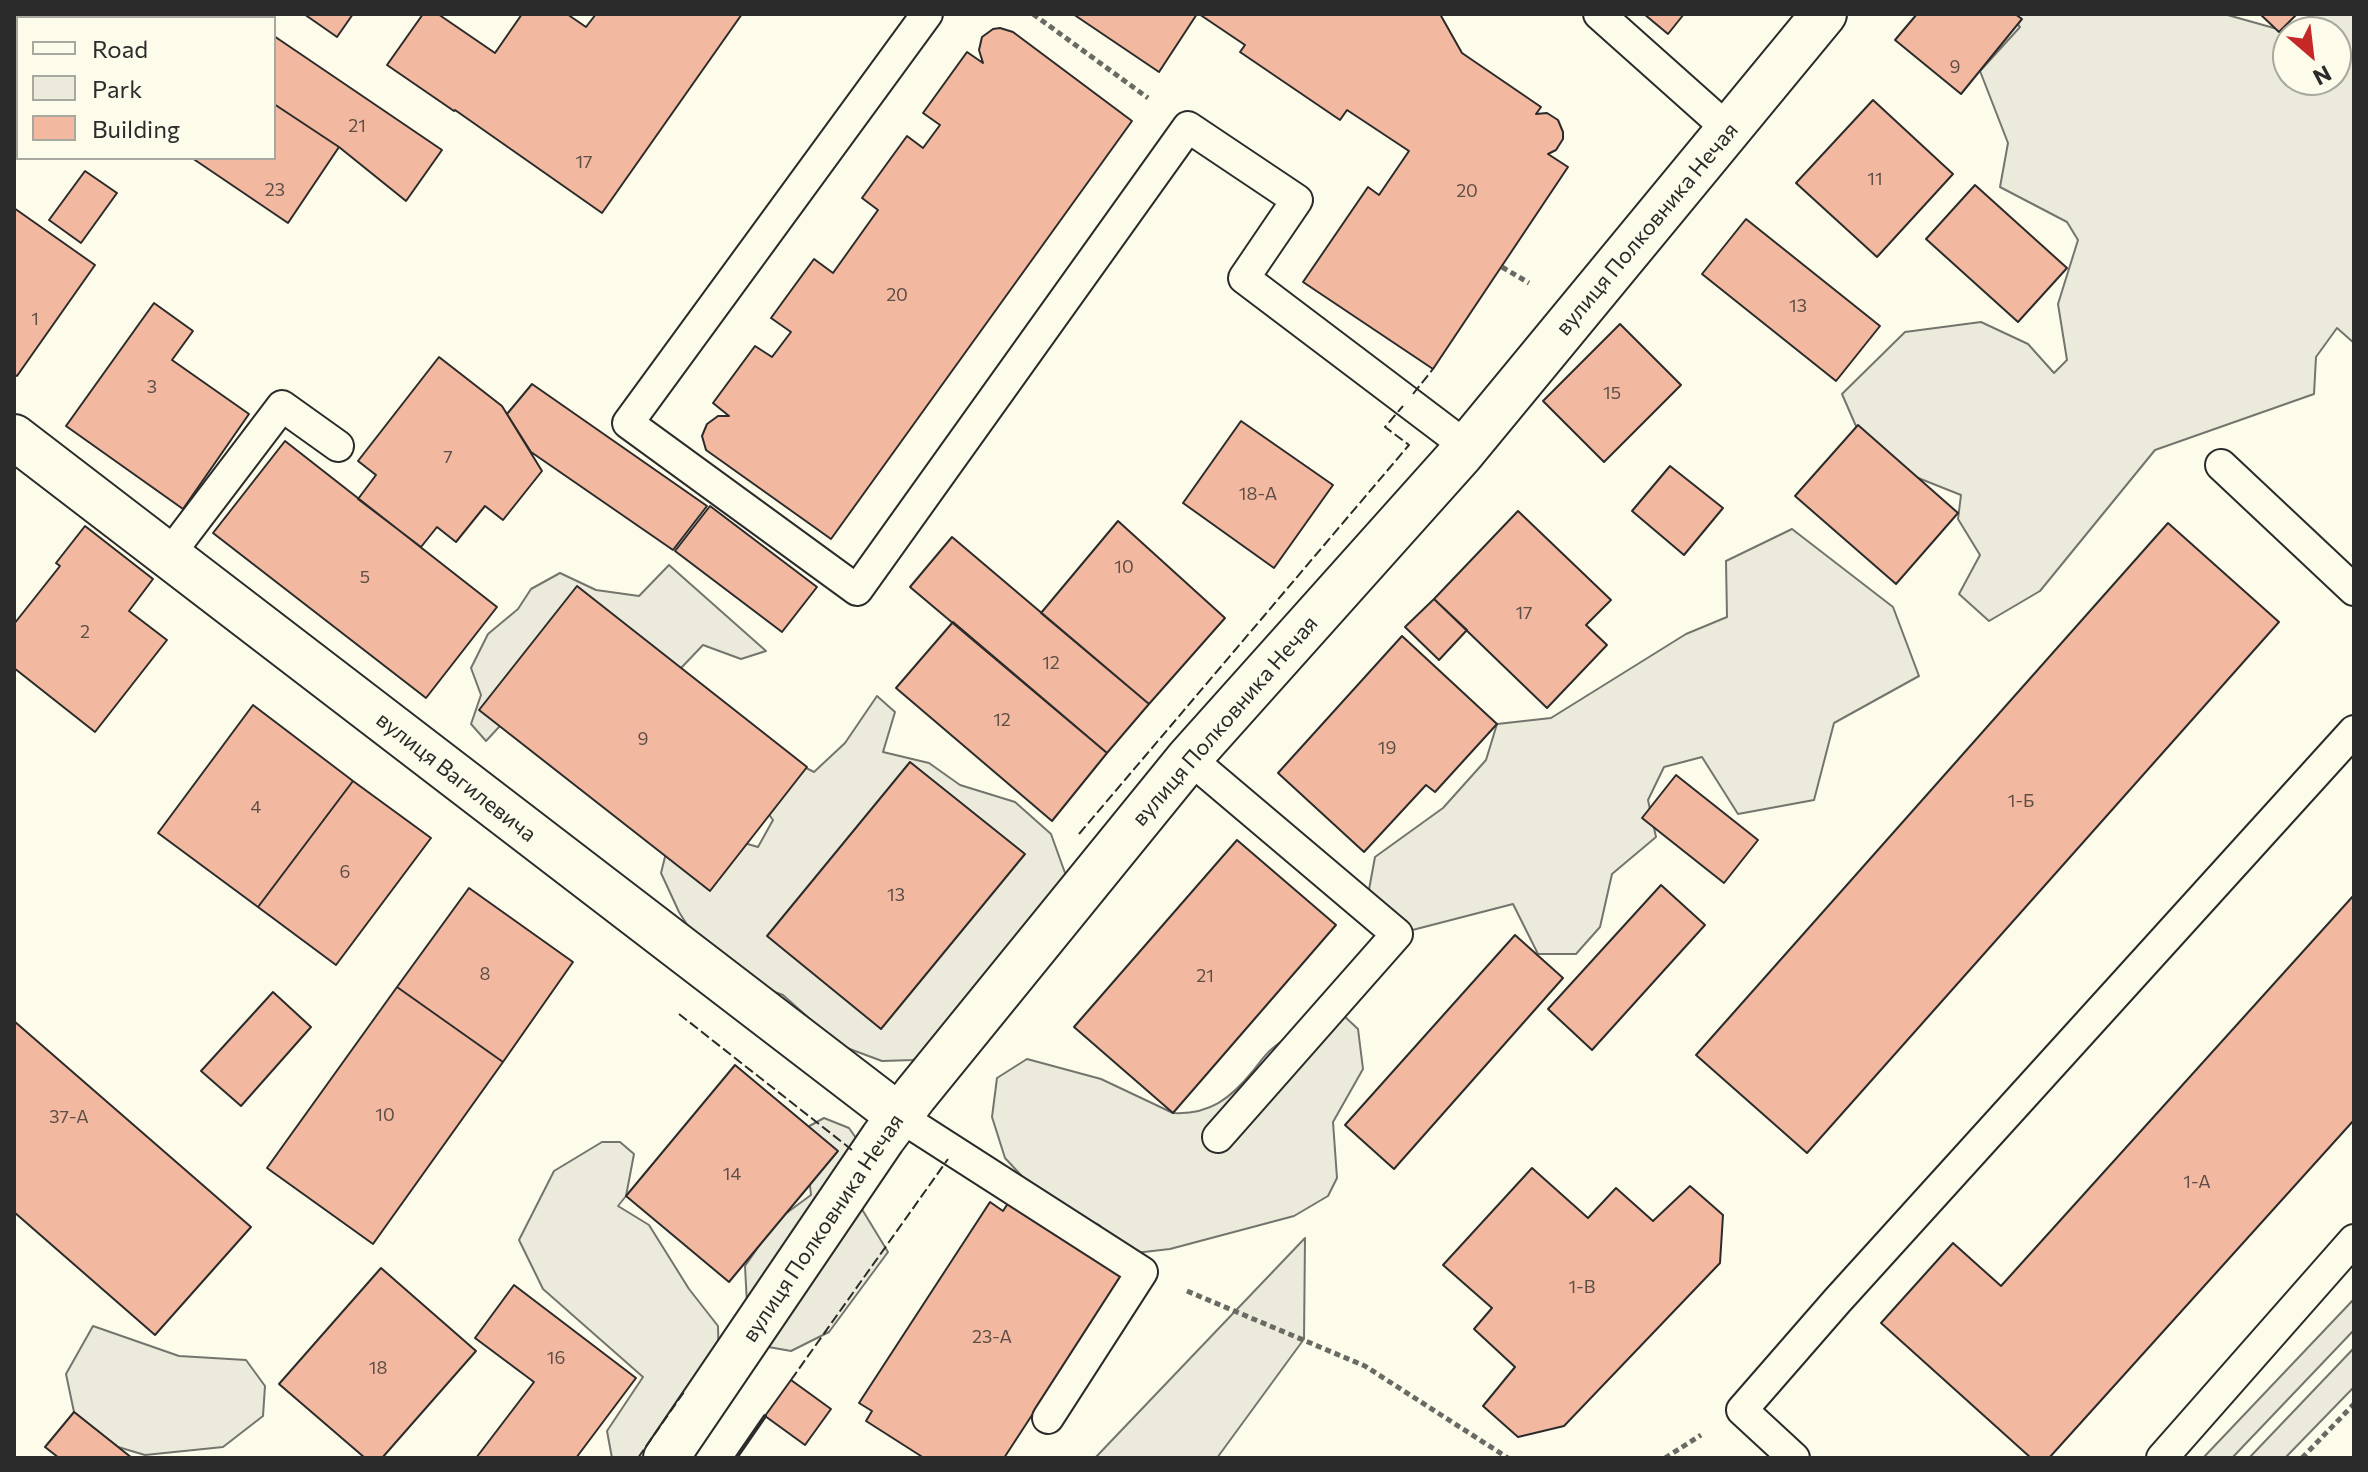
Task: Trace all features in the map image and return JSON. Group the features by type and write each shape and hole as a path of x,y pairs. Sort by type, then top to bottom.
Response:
{"street":[{"name":"вулиця Полковника Нечая","path":"666,1458 899,1116 1189,758 1466,446 1824,14"},
{"name":"вулиця Вагилевича","path":"14,437 899,1116"}],"lane":[{"path":"927,14 628,423 857,590 1188,127 1297,200 1244,278 1466,446"},
{"path":"1599,14 1729,130"},
{"path":"168,556 282,406 338,446"},
{"path":"2221,465 2354,590"},
{"path":"1794,1458 1742,1410 1847,1289 2354,731"},
{"path":"1189,758 1397,934 1218,1137"},
{"path":"899,1116 1142,1272 1048,1418"},
{"path":"2162,1458 2354,1240"}],"path":[{"path":"1033,14 1188,127"},
{"path":"1502,267 1530,283"},
{"path":"1142,1272 1365,1366 1508,1458"},
{"path":"2302,1458 2354,1404"}],"green space":[{"path":"2009,14 2224,14 2272,27 2272,96 2352,96 2352,16 2312,16 2354,14 2354,343 2337,328 2316,357 2314,394 2155,450 2040,591 1989,621 1959,594 1980,555 1958,519 1961,495 1888,466 1859,433 1842,394 1905,332 1981,322 2028,344 2054,373 2067,360 2058,304 2078,240 2067,222 2000,187 2008,143 1980,71 2020,27"},
{"path":"1792,529 1893,607 1919,676 1834,723 1814,800 1738,814 1702,757 1664,767 1648,800 1656,837 1612,874 1600,927 1576,954 1538,954 1513,904 1397,934 1368,895 1375,857 1443,808 1486,760 1497,724 1551,718 1686,634 1727,617 1726,561"},
{"path":"669,565 766,651 741,659 703,645 682,667 654,709 512,713 486,741 471,724 481,695 471,668 488,634 518,609 531,589 560,573 596,590 639,596"},
{"path":"877,696 895,712 883,752 929,763 960,785 1015,802 1051,834 1069,884 940,1047 913,1060 882,1061 839,1045 783,995 750,983 698,942 679,912 661,873 669,841 702,831 758,847 773,820 748,786 775,752 814,772 845,743"},
{"path":"1343,1015 1358,1029 1363,1069 1333,1122 1337,1178 1328,1196 1294,1216 1170,1249 1126,1254 1099,1225 1046,1202 1005,1158 992,1117 997,1078 1027,1059 1101,1079 1173,1113 1186,1113 1209,1108 1228,1097 1268,1052 1290,1036"},
{"path":"824,1118 849,1128 879,1171 860,1206 888,1252 829,1332 791,1351 763,1346 748,1323 745,1266 777,1220 811,1195 804,1129"},
{"path":"602,1142 620,1142 634,1154 626,1196 618,1206 649,1225 689,1289 718,1326 719,1367 662,1458 612,1458 607,1431 643,1377 543,1289 519,1240 554,1171"},
{"path":"1305,1238 1304,1339 1217,1458 1095,1458"},
{"path":"93,1326 179,1356 246,1360 265,1386 263,1416 223,1447 145,1455 118,1447 74,1412 66,1374"},
{"path":"2354,1348 2354,1387 2285,1458 2249,1458"}],"shaded area":[{"path":"2354,1299 2354,1330 2232,1458 2203,1458"}],"building":[{"path":"141,14 144,16 98,16"},
{"path":"141,14 245,16 144,16"},
{"path":"304,14 353,14 337,37"},
{"path":"423,14 438,14 495,53 522,14 567,14 586,27 596,14 742,14 602,213 387,65"},
{"path":"1073,14 1197,14 1159,72"},
{"path":"1199,14 1440,14 1462,53 1541,107 1536,114 1547,113 1558,120 1563,139 1556,150 1548,154 1568,167 1433,369 1303,282 1368,187 1379,195 1409,151 1347,110 1340,120 1240,52 1245,45"},
{"path":"1644,14 1684,14 1668,34"},
{"path":"1917,14 2015,14 2022,19 1961,94 1895,40"},
{"path":"2260,14 2297,14 2272,16 2272,25"},
{"path":"1000,28 1013,32 1132,121 831,539 706,450 702,436 707,424 718,416 729,416 713,403 755,346 772,357 791,332 771,318 814,259 833,273 878,210 862,198 907,136 923,148 940,125 923,113 967,52 983,63 979,50 982,37"},
{"path":"276,37 442,150 406,201 339,147 276,105"},
{"path":"1873,100 1953,174 1877,257 1796,183"},
{"path":"276,105 339,147 288,223 195,160 276,160"},
{"path":"85,171 117,193 81,243 49,220"},
{"path":"1975,185 2067,268 2018,322 1926,239"},
{"path":"14,208 95,265 17,376 14,374"},
{"path":"1746,219 1880,326 1836,381 1702,274"},
{"path":"154,303 193,331 172,360 249,414 183,509 66,426"},
{"path":"1620,324 1681,385 1604,462 1543,401"},
{"path":"439,357 502,406 542,471 503,520 485,506 456,542 437,527 421,547 358,499 376,475 358,461"},
{"path":"532,384 707,506 673,550 531,452 507,414"},
{"path":"1241,421 1333,485 1274,568 1183,503"},
{"path":"1858,425 1958,513 1896,584 1795,496"},
{"path":"285,441 497,607 426,698 213,533"},
{"path":"1670,466 1723,508 1684,555 1632,511"},
{"path":"710,506 817,587 782,632 675,551"},
{"path":"1518,511 1611,600 1586,625 1607,645 1547,708 1434,599"},
{"path":"1118,521 1225,618 1149,704 1041,613"},
{"path":"2168,523 2279,622 1807,1153 1696,1055"},
{"path":"85,526 153,579 129,611 167,640 95,732 14,668 14,624 60,566 56,563"},
{"path":"952,537 1149,704 1107,753 910,587"},
{"path":"577,586 807,767 710,891 479,710"},
{"path":"1434,599 1467,630 1439,660 1405,627"},
{"path":"953,622 1107,753 1052,821 896,688"},
{"path":"1402,636 1497,724 1435,792 1426,785 1364,852 1278,773"},
{"path":"253,705 353,781 258,907 158,833"},
{"path":"910,762 1025,854 881,1029 767,936"},
{"path":"1676,775 1758,840 1724,883 1642,818"},
{"path":"353,781 431,838 336,965 258,907"},
{"path":"1237,840 1336,925 1173,1113 1074,1027"},
{"path":"1661,885 1705,925 1592,1050 1548,1009"},
{"path":"469,888 573,962 503,1062 397,987"},
{"path":"2354,895 2354,1120 2049,1458 2031,1458 1881,1323 1953,1243 2001,1286"},
{"path":"1515,935 1563,978 1394,1169 1345,1125"},
{"path":"397,987 503,1062 373,1244 267,1168"},
{"path":"273,992 311,1027 241,1106 201,1071"},
{"path":"14,1021 251,1227 155,1335 14,1212"},
{"path":"735,1065 838,1151 729,1282 626,1196"},
{"path":"1532,1168 1588,1218 1616,1188 1653,1221 1690,1186 1723,1215 1720,1263 1564,1426 1518,1437 1483,1406 1515,1367 1474,1329 1492,1308 1443,1265"},
{"path":"1012,1197 1126,1271 1004,1458 924,1458 866,1421 872,1411 859,1403 990,1202 1003,1211"},
{"path":"381,1268 476,1351 382,1458 365,1458 279,1384"},
{"path":"514,1285 636,1378 576,1458 476,1458 534,1382 475,1338"},
{"path":"791,1380 831,1409 805,1445 765,1416"},
{"path":"74,1412 132,1458 59,1458 45,1447"}],"fence":[{"path":"1413,394 1433,369"},
{"path":"1079,834 1409,445 1385,427 1403,406"},
{"path":"679,1014 852,1150 850,1153"},
{"path":"791,1380 948,1159"},
{"path":"638,1458 686,1389"}],"wall":[{"path":"736,1458 765,1416"}]}
